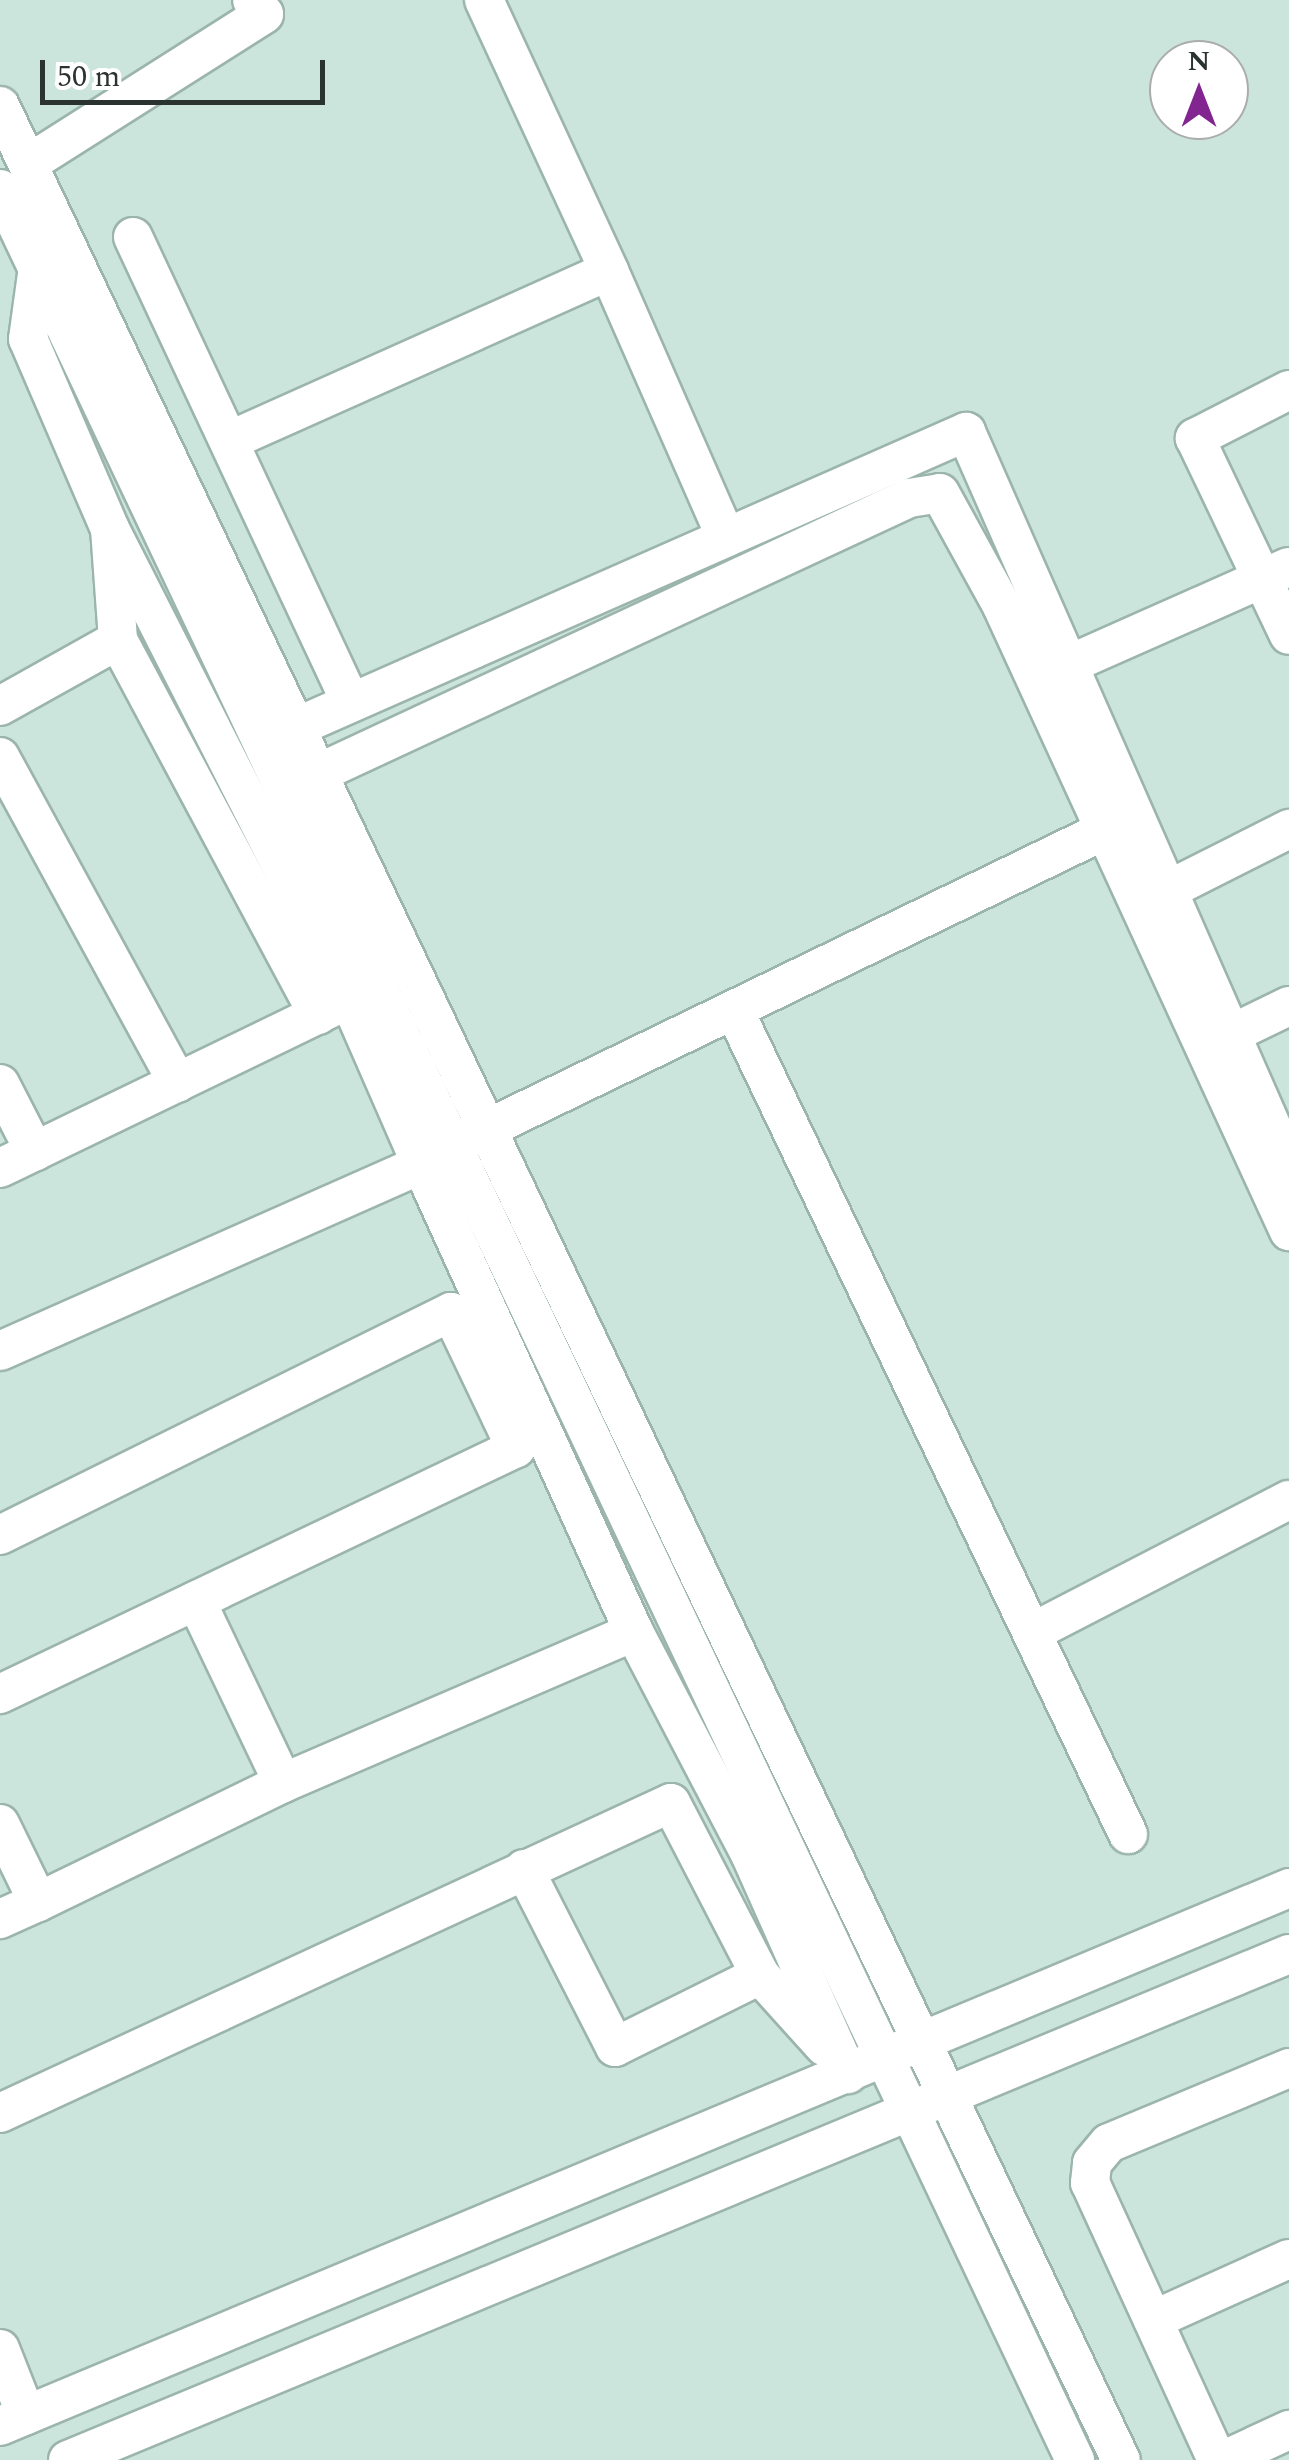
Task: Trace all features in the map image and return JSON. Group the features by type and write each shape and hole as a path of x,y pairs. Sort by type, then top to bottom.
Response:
{"street":[{"path":"484,0 726,537"},
{"path":"31,162 270,5"},
{"path":"0,106 31,162 324,772 1121,2460"},
{"path":"3,200 38,267 348,1000"},
{"path":"133,237 351,703"},
{"path":"38,267 28,339 110,529 348,1000"},
{"path":"231,440 609,271"},
{"path":"1289,390 1195,438 1275,573 1289,635"},
{"path":"301,725 966,432 1072,663 1227,1036 1289,1166"},
{"path":"324,772 908,498 940,493 1105,830 1289,1231"},
{"path":"110,529 118,640 348,1000 437,1155 886,2057 1075,2460"},
{"path":"1072,663 1275,573"},
{"path":"0,706 118,640"},
{"path":"0,757 178,1082"},
{"path":"1168,890 1289,829"},
{"path":"0,1351 437,1155 736,1014 1105,830"},
{"path":"0,1168 348,1000"},
{"path":"1227,1036 1289,1006"},
{"path":"736,1014 1128,1834"},
{"path":"0,1084 35,1152"},
{"path":"437,1155 634,1632 750,1854 848,2074"},
{"path":"0,1535 451,1312 516,1448 0,1694"},
{"path":"1033,1632 1289,1500"},
{"path":"196,1601 283,1783"},
{"path":"0,1919 283,1783 634,1632"},
{"path":"0,2113 671,1803 760,1975 848,2074"},
{"path":"0,1824 38,1902"},
{"path":"524,1869 615,2047 760,1975"},
{"path":"0,2349 13,2421 1289,1888"},
{"path":"68,2460 948,2091 1289,1954"},
{"path":"1289,2068 1109,2143 1092,2163 1090,2183 1220,2460 1289,2430"},
{"path":"1153,2320 1289,2260"}]}
